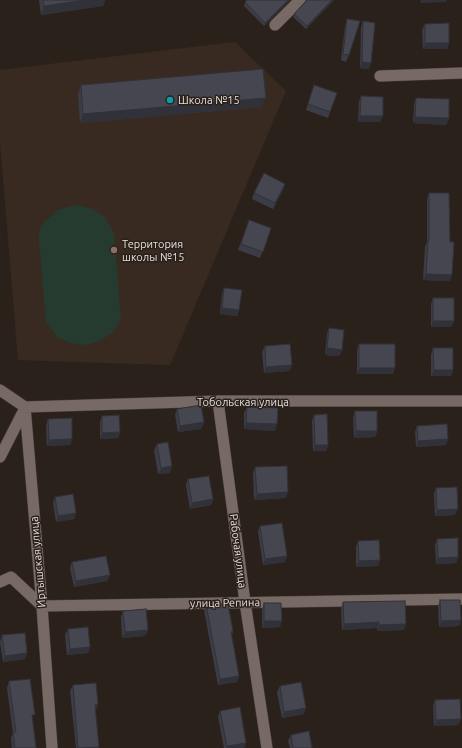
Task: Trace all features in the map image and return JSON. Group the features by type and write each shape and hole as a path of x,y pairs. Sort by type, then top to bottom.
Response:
{"street":[{"path":"275,25 300,0"},
{"path":"380,76 462,73"},
{"path":"0,390 25,407 0,457"},
{"name":"Тобольская улица","path":"25,407 218,401 462,401"},
{"name":"Рабочая улица","path":"218,401 244,602 267,748"},
{"name":"Иртышская улица","path":"25,407 42,606 52,748"},
{"path":"0,582 11,577 42,606"},
{"name":"улица Репина","path":"42,606 462,599"}],"shaded area":[{"name":"Территория школы №15","path":"235,42 286,91 170,365 18,360 0,141 0,70"}],"green space":[{"path":"76,205 93,209 105,217 114,233 121,319 113,332 101,340 86,345 71,343 58,338 46,322 39,241 39,232 44,222 58,210"}],"building":[{"path":"43,0 86,0 44,6"},
{"path":"247,0 288,0 265,23 245,2"},
{"path":"307,0 332,0 307,26 294,14"},
{"path":"347,19 360,21 349,55 343,54"},
{"path":"363,21 375,23 371,63 362,62"},
{"path":"449,23 449,43 425,43 425,24"},
{"name":"Школа №15","path":"263,69 266,98 83,114 81,85"},
{"path":"314,85 337,93 330,112 308,104"},
{"path":"361,96 383,97 383,116 360,116"},
{"path":"416,98 449,99 449,118 415,117"},
{"path":"264,173 285,184 275,203 254,193"},
{"path":"429,193 449,193 450,242 454,242 452,275 426,274 428,240 429,241"},
{"path":"249,220 271,228 263,252 241,244"},
{"path":"224,288 242,290 239,310 222,308"},
{"path":"433,298 454,298 454,321 433,321"},
{"path":"329,328 344,330 342,350 327,348"},
{"path":"290,344 292,365 266,367 265,346"},
{"path":"359,344 395,344 395,368 359,368"},
{"path":"433,348 453,348 453,370 434,370"},
{"path":"201,405 204,422 180,426 177,409"},
{"path":"247,407 278,408 277,424 246,423"},
{"path":"355,411 377,411 377,431 356,431"},
{"path":"327,414 328,445 315,445 314,415"},
{"path":"119,415 120,432 102,433 102,416"},
{"path":"72,418 72,439 49,440 48,419"},
{"path":"447,424 448,439 418,441 417,426"},
{"path":"168,442 172,466 161,468 157,444"},
{"path":"287,466 288,492 257,494 255,467"},
{"path":"209,476 213,499 192,503 188,479"},
{"path":"457,487 458,509 437,510 436,488"},
{"path":"73,494 76,513 58,516 55,497"},
{"path":"282,523 287,556 265,559 260,526"},
{"path":"458,538 458,557 438,558 437,539"},
{"path":"379,540 380,560 359,561 358,541"},
{"path":"106,556 110,575 76,581 72,562"},
{"path":"440,600 460,600 461,620 441,621"},
{"path":"405,601 406,624 379,625 379,622 344,624 343,602"},
{"path":"264,603 281,603 282,621 264,621"},
{"path":"206,604 228,604 233,631 231,632 239,676 220,679"},
{"path":"146,609 148,630 125,632 123,611"},
{"path":"88,627 90,647 70,649 68,629"},
{"path":"25,633 27,653 5,656 2,635"},
{"path":"30,679 35,715 32,715 36,748 15,748 13,732 16,732 9,681"},
{"path":"301,682 306,708 284,712 280,686"},
{"path":"96,683 98,704 95,705 99,747 78,748 73,685"},
{"path":"460,699 461,719 436,720 435,700"},
{"path":"240,707 246,743 227,746 220,711"},
{"path":"309,731 312,748 293,748 291,735"}],"place":[{"name":"Школа №15","path":"170,100"},
{"name":"Территория школы №15","path":"114,250"}]}
